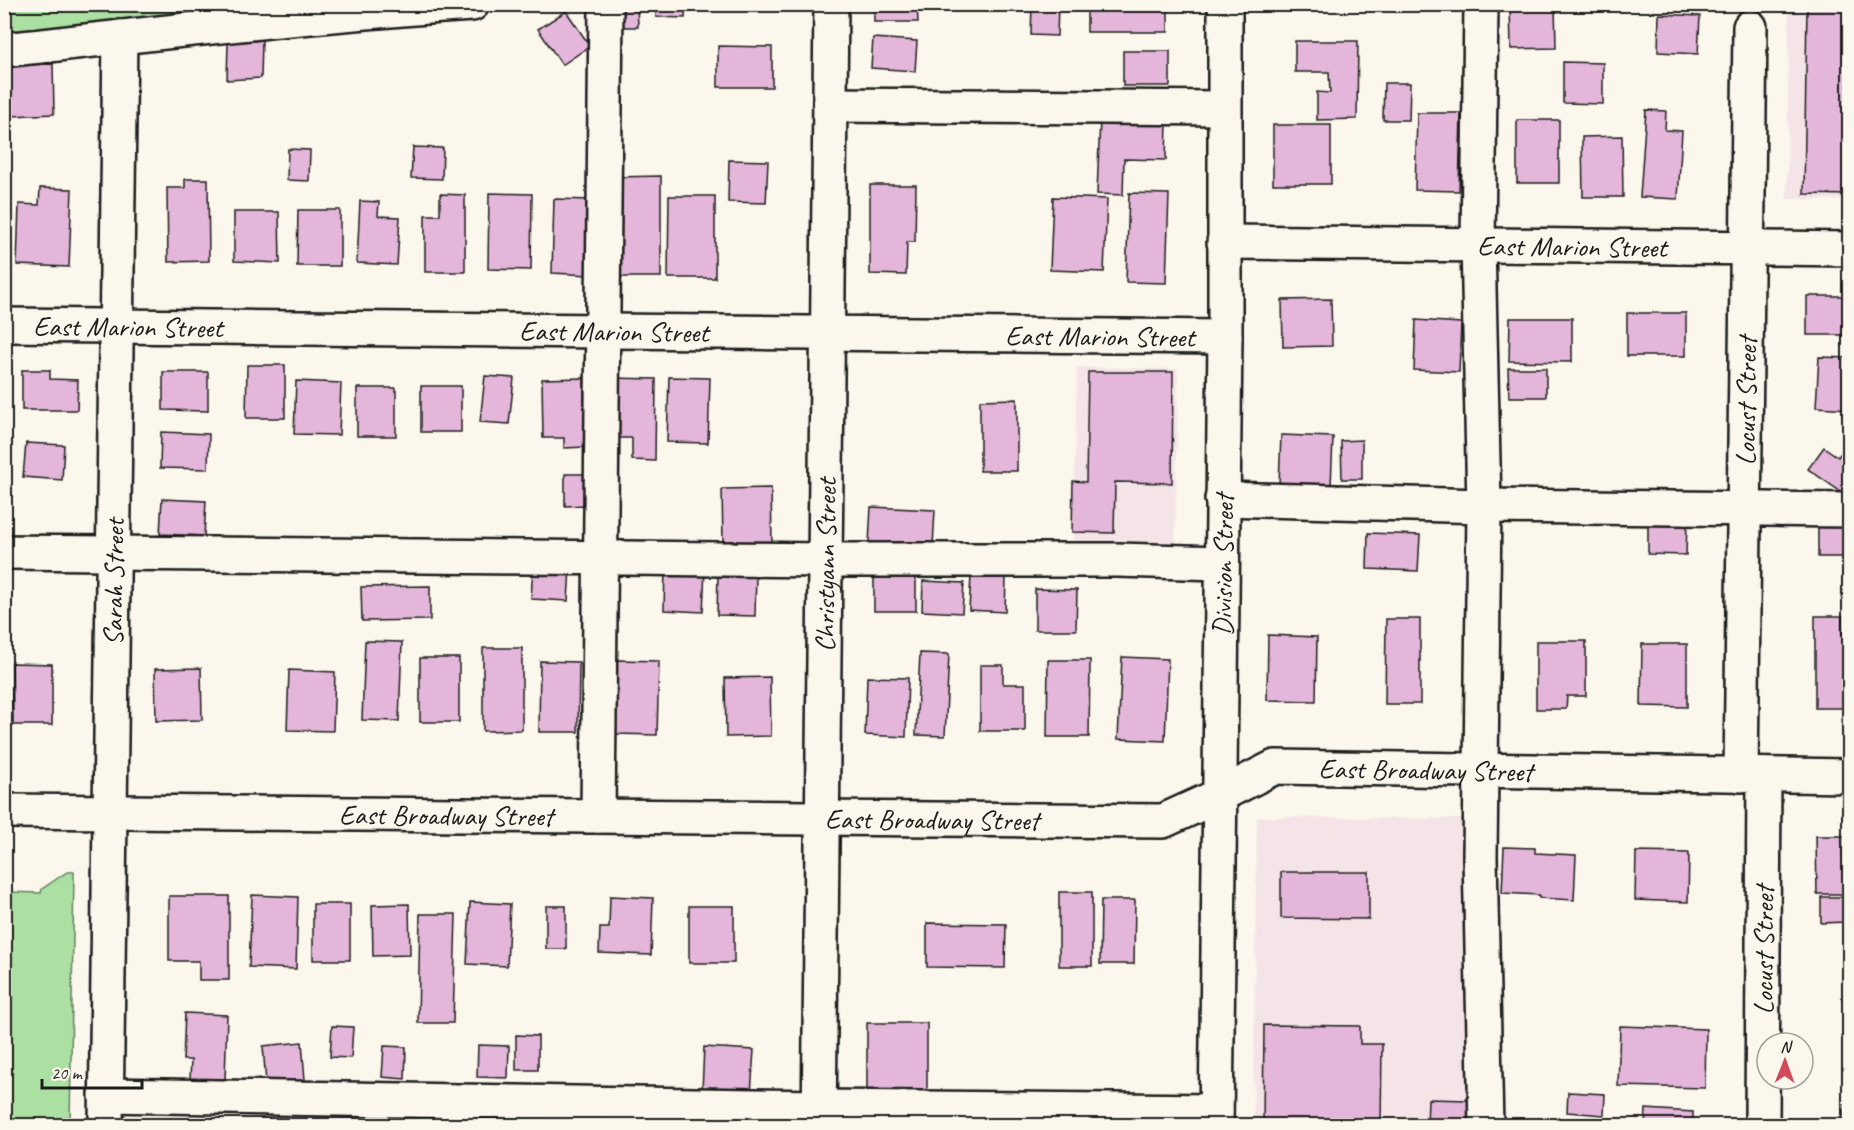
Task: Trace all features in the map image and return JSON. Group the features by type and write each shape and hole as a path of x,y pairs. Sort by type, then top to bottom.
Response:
{"street":[{"path":"4,50 310,17 472,4"},
{"path":"598,816 606,4"},
{"name":"Christyann Street","path":"819,1116 831,4"},
{"name":"Division Street","path":"1216,1118 1225,337 1224,4"},
{"path":"1481,4 1478,244 1484,506 1480,771 1486,1125"},
{"name":"Locust Street","path":"1750,27 1743,509 1762,1125"},
{"name":"Sarah Street","path":"106,1110 120,37"},
{"path":"830,105 1224,108"},
{"name":"East Marion Street","path":"1224,242 1850,249"},
{"name":"East Marion Street","path":"4,325 1225,337"},
{"path":"1222,499 1484,506 1850,510"},
{"path":"4,552 826,560 1118,560 1221,563"},
{"name":"East Broadway Street","path":"4,811 1163,821 1275,767 1850,776"},
{"path":"106,1110 1216,1118"}],"shaded area":[{"path":"1789,5 1849,5 1849,200 1787,199"},
{"path":"1077,367 1178,369 1175,554 1073,552"},
{"path":"1257,817 1471,819 1474,1125 1253,1126"}],"green space":[{"path":"4,5 346,5 5,41"},
{"path":"67,872 74,872 70,1125 5,1125 5,892 41,893 42,889"}],"building":[{"path":"616,4 637,4 638,27 617,27"},
{"path":"657,4 686,4 685,18 656,17"},
{"path":"874,4 917,4 918,22 874,22"},
{"path":"1032,4 1058,4 1057,36 1031,35"},
{"path":"1087,4 1168,4 1168,32 1087,32"},
{"path":"1510,4 1555,4 1556,48 1511,49"},
{"path":"1807,7 1850,8 1850,195 1804,194"},
{"path":"566,11 590,46 562,65 538,29"},
{"path":"1659,14 1700,16 1698,54 1658,52"},
{"path":"873,38 917,41 915,71 871,68"},
{"path":"262,40 261,78 227,80 228,43"},
{"path":"1295,41 1358,41 1357,119 1317,120 1317,92 1330,93 1329,72 1295,72"},
{"path":"718,46 772,47 772,87 718,87"},
{"path":"1123,51 1170,51 1170,86 1123,86"},
{"path":"1563,62 1603,63 1603,104 1563,103"},
{"path":"53,64 54,114 11,116 9,65"},
{"path":"1384,83 1410,83 1409,120 1383,120"},
{"path":"1646,110 1666,111 1665,130 1682,131 1678,199 1640,197"},
{"path":"1417,113 1461,113 1459,191 1415,190"},
{"path":"1100,119 1167,122 1166,160 1124,159 1123,195 1097,194"},
{"path":"1517,120 1559,120 1559,183 1517,183"},
{"path":"1273,125 1331,125 1331,184 1273,184"},
{"path":"1622,136 1623,197 1583,197 1582,137"},
{"path":"413,147 443,148 442,179 411,178"},
{"path":"288,149 310,150 309,181 287,180"},
{"path":"729,160 768,161 766,203 728,202"},
{"path":"661,176 661,277 615,277 615,177"},
{"path":"185,179 208,179 209,261 168,262 167,188 185,188"},
{"path":"870,185 916,185 915,242 907,242 906,275 870,274"},
{"path":"40,188 72,189 69,267 17,265 19,204 39,205"},
{"path":"489,193 532,194 531,270 488,269"},
{"path":"1129,193 1169,194 1166,283 1126,282"},
{"path":"440,194 465,195 465,272 425,272 425,215 440,215"},
{"path":"669,196 715,196 715,278 668,278"},
{"path":"1053,197 1107,199 1104,272 1050,270"},
{"path":"554,199 592,200 590,275 552,273"},
{"path":"360,201 379,202 378,216 400,217 397,265 357,263"},
{"path":"298,210 340,210 340,266 297,266"},
{"path":"234,212 279,212 280,263 234,261"},
{"path":"1807,296 1850,296 1850,335 1807,335"},
{"path":"1331,299 1332,346 1283,347 1282,300"},
{"path":"1627,313 1686,313 1686,356 1627,356"},
{"path":"1510,318 1572,318 1572,362 1509,361"},
{"path":"1416,320 1461,323 1459,372 1414,370"},
{"path":"1819,357 1850,358 1850,409 1816,407"},
{"path":"247,365 285,365 285,418 246,418"},
{"path":"1508,368 1546,368 1546,397 1509,397"},
{"path":"22,370 50,370 50,379 78,380 77,410 22,410"},
{"path":"163,372 208,372 208,411 163,410"},
{"path":"1088,372 1173,372 1172,483 1115,482 1114,533 1072,532 1073,481 1086,482"},
{"path":"485,376 514,378 509,424 480,422"},
{"path":"669,377 710,378 708,443 667,442"},
{"path":"584,378 585,447 564,448 564,438 543,438 542,379"},
{"path":"610,378 656,379 655,461 632,460 632,438 610,438"},
{"path":"296,381 341,383 339,435 294,434"},
{"path":"421,386 461,386 461,432 421,432"},
{"path":"357,388 396,388 396,436 357,436"},
{"path":"1017,399 1017,471 980,471 980,400"},
{"path":"161,432 209,434 208,469 160,468"},
{"path":"1281,435 1333,437 1331,486 1279,484"},
{"path":"1362,440 1362,479 1342,479 1341,441"},
{"path":"26,443 64,445 62,480 23,477"},
{"path":"1848,443 1850,444 1850,498 1808,469 1824,447 1838,457"},
{"path":"565,474 585,474 586,505 565,506"},
{"path":"771,488 772,542 723,543 722,489"},
{"path":"162,499 206,501 204,536 160,534"},
{"path":"871,507 935,510 933,546 869,543"},
{"path":"1648,522 1687,524 1686,555 1648,554"},
{"path":"1818,522 1850,522 1850,557 1818,557"},
{"path":"1368,533 1420,535 1418,571 1367,569"},
{"path":"533,566 570,568 568,601 531,599"},
{"path":"665,569 705,570 703,612 664,610"},
{"path":"874,570 916,570 916,611 874,611"},
{"path":"718,573 756,574 755,616 717,615"},
{"path":"971,576 1006,578 1005,612 969,610"},
{"path":"923,581 964,583 962,613 922,611"},
{"path":"430,586 430,620 362,621 361,587"},
{"path":"1035,589 1077,590 1076,630 1035,630"},
{"path":"1815,616 1842,616 1842,634 1850,634 1850,708 1815,708"},
{"path":"1386,619 1420,619 1420,704 1385,704"},
{"path":"1268,635 1317,637 1316,701 1267,700"},
{"path":"365,641 402,642 399,721 362,720"},
{"path":"1536,641 1586,641 1586,696 1567,696 1566,709 1536,709"},
{"path":"1642,644 1687,644 1687,707 1641,706"},
{"path":"483,648 522,648 522,730 483,731"},
{"path":"920,653 949,654 945,736 916,735"},
{"path":"1122,657 1168,659 1165,741 1118,739"},
{"path":"420,658 459,658 459,722 420,722"},
{"path":"617,660 659,661 657,735 615,734"},
{"path":"1048,660 1090,660 1089,737 1047,737"},
{"path":"540,661 579,662 578,732 539,732"},
{"path":"12,663 52,664 52,725 13,725"},
{"path":"980,665 1003,665 1003,684 1025,684 1025,731 980,731"},
{"path":"201,668 202,720 156,721 155,669"},
{"path":"289,670 335,672 333,731 287,730"},
{"path":"770,677 771,736 726,737 725,678"},
{"path":"867,677 908,678 906,737 865,735"},
{"path":"1816,836 1850,836 1850,894 1817,894"},
{"path":"1504,847 1535,848 1535,853 1576,855 1574,900 1502,893"},
{"path":"1636,852 1689,853 1688,902 1635,900"},
{"path":"1281,872 1369,872 1369,919 1281,918"},
{"path":"1059,892 1092,892 1092,966 1059,966"},
{"path":"252,895 298,897 296,969 249,967"},
{"path":"169,896 229,896 229,980 199,980 199,961 169,961"},
{"path":"610,896 653,898 651,955 599,953 600,928 609,928"},
{"path":"1821,897 1847,897 1847,922 1821,923"},
{"path":"1101,900 1135,900 1134,964 1100,964"},
{"path":"470,902 510,904 507,966 467,964"},
{"path":"313,904 350,904 350,960 313,960"},
{"path":"409,904 410,955 373,956 372,905"},
{"path":"546,906 566,906 566,949 546,949"},
{"path":"689,906 734,906 734,963 689,963"},
{"path":"420,914 456,914 453,1023 418,1023"},
{"path":"927,923 1006,924 1005,968 927,967"},
{"path":"185,1013 227,1015 225,1080 190,1079 191,1060 183,1060"},
{"path":"867,1023 927,1023 927,1090 867,1090"},
{"path":"1264,1025 1360,1026 1360,1044 1382,1044 1381,1126 1263,1126"},
{"path":"332,1026 353,1027 351,1058 330,1057"},
{"path":"1620,1026 1706,1029 1705,1088 1618,1086"},
{"path":"516,1035 538,1036 538,1070 516,1070"},
{"path":"302,1042 305,1080 266,1083 263,1046"},
{"path":"478,1045 509,1046 508,1078 477,1077"},
{"path":"384,1046 406,1047 405,1079 382,1077"},
{"path":"704,1047 754,1050 751,1094 702,1091"},
{"path":"1568,1092 1605,1094 1604,1115 1567,1112"},
{"path":"1428,1099 1469,1100 1468,1126 1427,1126"},
{"path":"1843,1104 1850,1104 1850,1126 1843,1126"},
{"path":"1646,1109 1693,1112 1693,1126 1645,1126"},
{"path":"165,1121 234,1125 234,1126 165,1126"}]}
